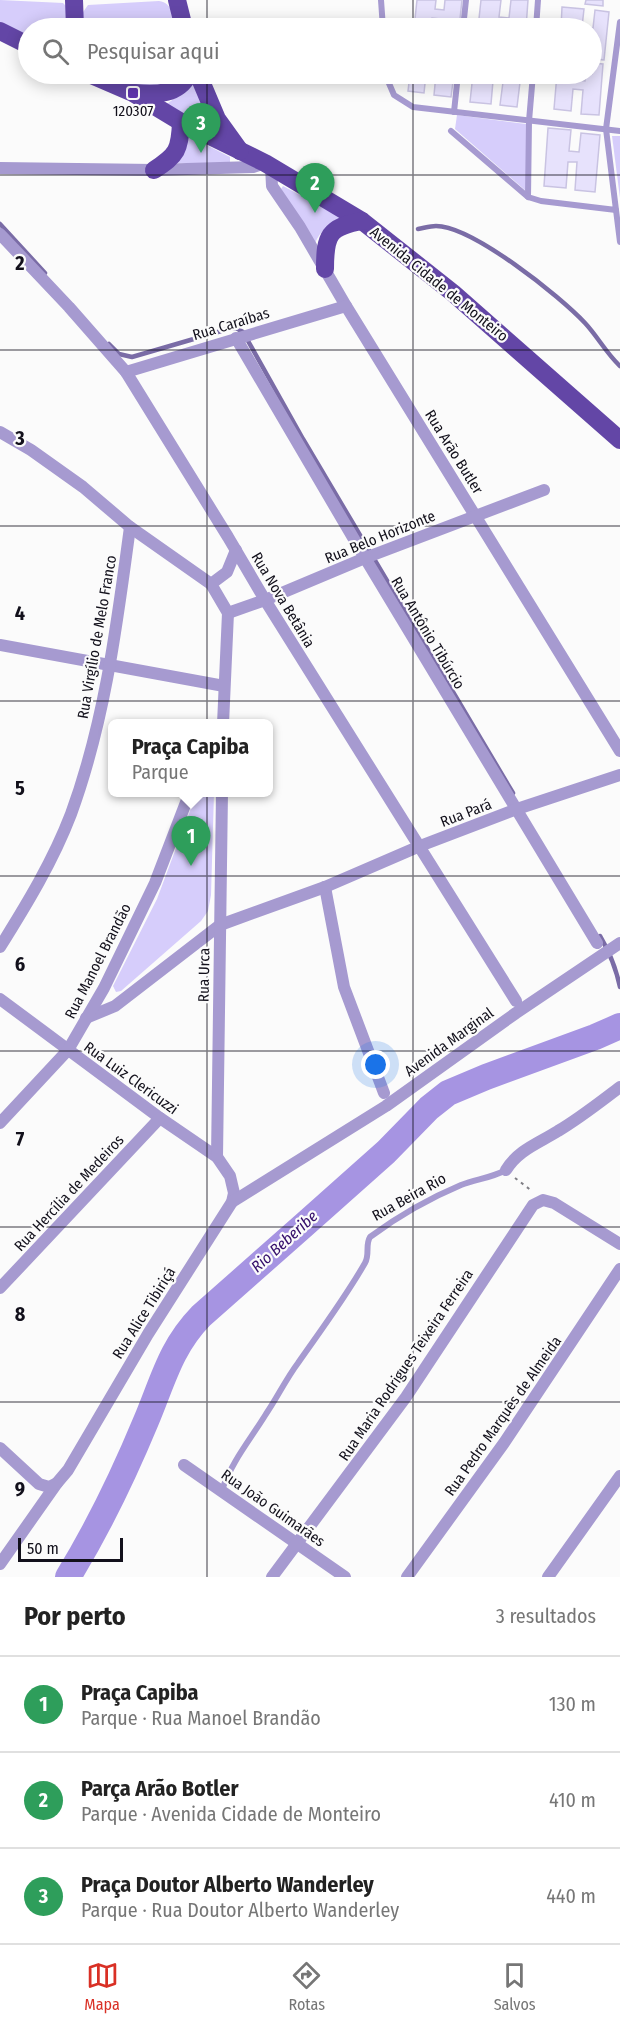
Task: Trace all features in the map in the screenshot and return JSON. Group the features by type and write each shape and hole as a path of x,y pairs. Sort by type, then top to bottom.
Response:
{"main road":[{"path":"75,0 75,18"},
{"path":"177,0 182,18"},
{"path":"0,31 18,40"},
{"name":"Avenida Cidade de Monteiro","path":"114,84 181,122 268,165 362,221 453,293 620,440"},
{"path":"133,93 153,95 174,90 182,84"},
{"path":"202,84 217,119 241,152"},
{"path":"154,170 176,153 180,143 181,122"},
{"path":"325,269 325,243 330,234 339,226 362,221"}],"street":[{"path":"0,168 154,170 268,165"},
{"name":"Rua Arão Butler","path":"268,165 272,186 300,227 346,306 620,751"},
{"name":"Rua Nova Betânia","path":"0,234 126,372 265,600 516,1001"},
{"name":"Rua Caraíbas","path":"126,372 346,306"},
{"name":"Rua Antônio Tibúrcio","path":"237,338 597,943"},
{"path":"0,432 31,450 83,487 130,527 211,584 228,613 222,719"},
{"name":"Rua Belo Horizonte","path":"228,613 544,490"},
{"name":"Rua Virgílio de Melo Franco","path":"0,947 40,882 70,814 101,714 130,527"},
{"path":"211,584 227,572 236,550"},
{"path":"0,645 224,686"},
{"name":"Rua Pará","path":"86,1018 115,1006 220,925 325,887 420,846 518,809 620,775"},
{"name":"Rua Manoel Brandão","path":"0,1123 68,1050 104,987 155,883 187,797"},
{"name":"Rua Urca","path":"217,1157 222,797"},
{"path":"325,887 344,987 384,1093"},
{"name":"Avenida Marginal","path":"232,1202 386,1106 516,1013 620,943"},
{"name":"Rua Luiz Clericuzzi","path":"0,999 160,1118 217,1157"},
{"name":"Rua Beira Rio","path":"506,1170 512,1161 529,1147 558,1131 620,1086"},
{"name":"Rua Hercília de Medeiros","path":"0,1288 160,1118"},
{"path":"217,1157 230,1176 234,1193 232,1202"},
{"path":"543,1200 554,1203 620,1244"},
{"name":"Rua Maria Rodrigues Teixeira Ferreira","path":"272,1577 406,1397 533,1205 543,1200"},
{"name":"Rua Alice Tibiriçá","path":"57,1483 68,1470 142,1343 232,1202"},
{"name":"Rua Pedro Marquês de Almeida","path":"407,1577 504,1443 620,1269"},
{"path":"1,1451 39,1484 52,1487 57,1483"},
{"name":"Rua João Guimarães","path":"184,1465 345,1577"},
{"path":"548,1577 620,1476"},
{"path":"0,1564 57,1483"}],"lane":[{"path":"381,0 382,18"},
{"path":"464,18 466,0"},
{"path":"537,18 538,0"},
{"path":"620,22 606,129 620,242"},
{"path":"389,84 394,95 413,107 620,131"},
{"path":"454,112 457,84"},
{"path":"528,197 529,121 533,84"},
{"path":"452,131 528,197 541,201 616,210"},
{"name":"Rua Beira Rio","path":"222,1490 228,1472 242,1448 367,1261 370,1237 395,1220 458,1186 490,1178 506,1170"}],"path":[{"path":"506,1170 543,1200"}],"shaded area":[{"path":"0,0 63,3 66,6 67,18 18,18 18,31 0,22"},
{"path":"159,1 164,2 170,8 174,18 81,18 88,5"},
{"path":"133,84 166,84 147,90"},
{"path":"188,84 194,84 219,134 167,104"},
{"path":"457,115 526,124 526,191 455,129"},
{"path":"187,135 230,157 230,163 173,163"},
{"path":"612,136 620,136 620,198"},
{"path":"283,186 345,219 323,231 315,244 281,189"},
{"path":"195,797 214,797 211,895 208,911 201,921 121,991 116,992 113,986 157,899"}],"building":[{"path":"417,0 436,0 435,9 444,10 445,0 462,0 460,18 415,18"},
{"path":"481,0 501,0 499,17 509,18 479,18"},
{"path":"511,0 528,0 527,18 509,18"},
{"path":"586,0 603,0 603,6 585,4"},
{"path":"562,7 584,9 583,18 561,18"},
{"path":"595,10 609,12 604,60 602,60 602,18 594,18"},
{"path":"409,84 425,84 424,93 408,91"},
{"path":"435,84 453,84 451,97 434,95"},
{"path":"472,84 493,84 491,104 470,102"},
{"path":"503,84 520,84 517,107 500,105"},
{"path":"556,84 601,84 599,115 581,114 583,90 573,89 571,111 554,109"},
{"path":"548,128 571,130 569,151 579,152 581,133 600,135 595,192 575,190 577,162 568,162 566,188 544,186"}],"waterway":[{"path":"0,224 45,273"},
{"path":"418,229 436,226 452,229 471,237 515,264 573,311 590,328 620,366"},
{"path":"109,344 119,354 132,357 228,329 236,328 243,332 303,439 513,793"},
{"path":"600,936 617,973 620,987"},
{"name":"Rio Beberibe","path":"68,1577 120,1481 174,1353 190,1328 201,1316 386,1152 429,1108 448,1093 620,1026"}],"place":[{"name":"120307","path":"133,93"},
{"name":"Praça Doutor Alberto Wanderley","path":"201,153"},
{"name":"Parça Arão Botler","path":"315,213"},
{"name":"Praça Capiba","path":"191,866"}]}
